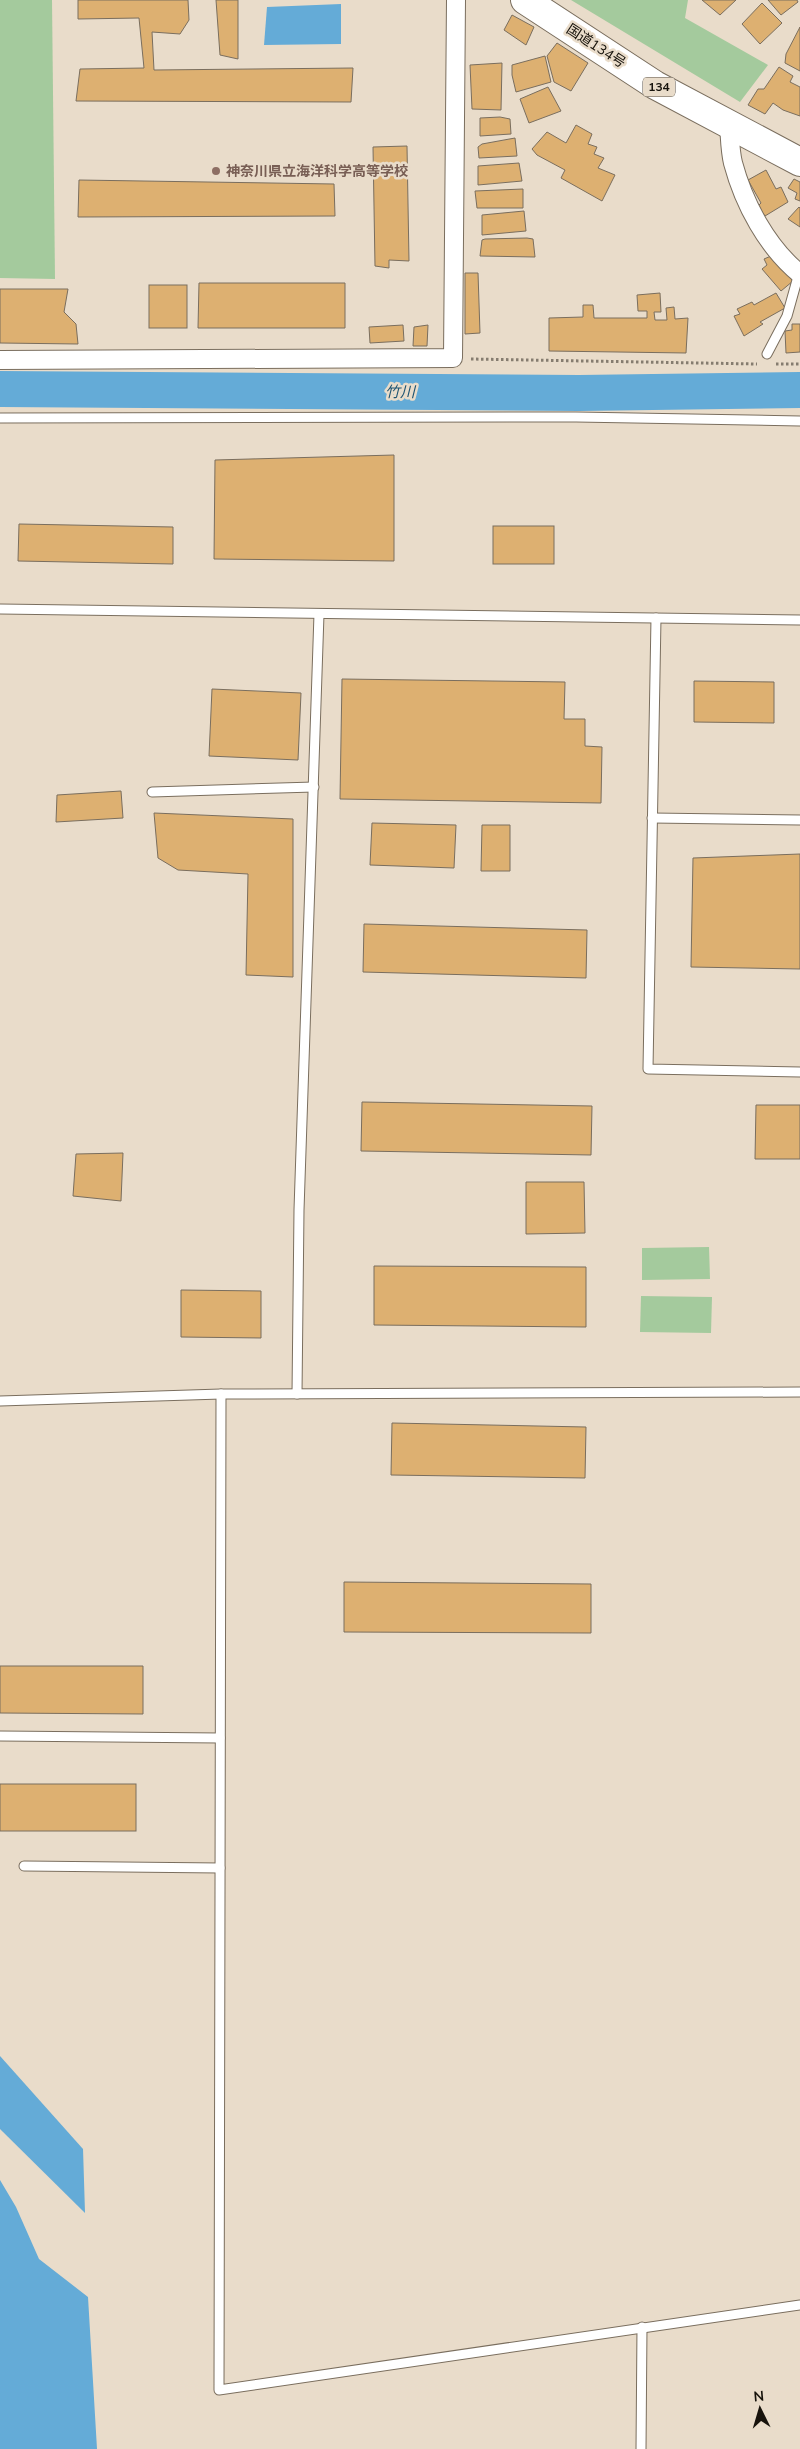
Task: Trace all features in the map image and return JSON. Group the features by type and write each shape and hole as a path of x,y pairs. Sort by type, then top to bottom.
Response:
{"highway":[{"name":"国道134号","path":"525,0 656,85 800,162"}],"street":[{"path":"0,360 453,358 456,0"},
{"path":"729,125 733,162 748,203 767,238 799,273"}],"lane":[{"path":"767,354 787,316 799,273"},
{"path":"0,418 576,417 800,421"},
{"path":"0,609 800,620"},
{"path":"297,1394 299,1201 320,614"},
{"path":"656,618 648,1069 800,1072"},
{"path":"152,792 314,787"},
{"path":"652,818 800,820"},
{"path":"0,1401 221,1394 800,1392"},
{"path":"221,1394 219,2390 800,2305"},
{"path":"0,1736 220,1738"},
{"path":"24,1866 220,1868"},
{"path":"641,2449 642,2327"}],"path":[{"path":"453,358 766,364"},
{"path":"774,364 800,364"}],"green space":[{"path":"0,0 52,0 55,279 0,278"},
{"path":"571,0 688,0 685,18 768,65 740,102"},
{"path":"709,1247 710,1279 642,1280 642,1248"},
{"path":"641,1296 712,1297 711,1333 640,1332"}],"water":[{"path":"341,4 341,44 264,45 267,7"},
{"path":"0,2056 83,2149 85,2213 0,2129"},
{"path":"0,2180 16,2207 39,2259 88,2297 97,2449 0,2449"}],"building":[{"path":"78,0 188,0 189,20 180,34 152,32 154,70 353,68 351,102 76,101 80,69 144,68 139,18 78,19"},
{"path":"216,0 238,0 238,59 220,55"},
{"path":"702,0 736,0 720,15"},
{"path":"768,0 797,0 798,2 781,15"},
{"path":"762,3 782,23 760,44 742,24"},
{"path":"512,15 534,27 526,45 504,30"},
{"path":"800,27 800,71 785,63 786,54"},
{"path":"557,43 588,63 571,91 554,82 547,56"},
{"path":"545,56 551,82 516,92 512,65"},
{"path":"502,63 501,110 472,109 470,65"},
{"path":"779,67 793,76 790,82 800,87 800,116 783,110 773,103 765,114 748,105 758,89 764,89"},
{"path":"548,87 561,111 529,123 520,99"},
{"path":"500,117 510,119 511,134 480,136 480,118"},
{"path":"576,125 592,134 588,144 597,147 594,154 604,158 598,168 615,175 602,201 561,178 565,170 537,155 532,149 547,132 566,143"},
{"path":"515,138 517,156 479,158 478,147 482,144"},
{"path":"407,146 409,261 389,260 389,268 375,266 373,147"},
{"path":"519,163 522,181 478,185 478,166"},
{"path":"766,170 776,189 781,187 788,202 765,216 758,206 761,203 748,180"},
{"path":"794,179 800,182 800,201 795,199 797,193 788,188"},
{"path":"79,180 334,184 335,216 78,217"},
{"path":"523,189 523,208 477,208 475,191"},
{"path":"800,208 800,227 788,219"},
{"path":"524,211 526,231 482,235 482,215"},
{"path":"533,239 535,257 480,256 482,240"},
{"path":"771,256 793,281 781,291 762,269 767,265 764,259"},
{"path":"465,273 478,273 480,333 465,334"},
{"path":"199,283 345,283 345,328 198,328"},
{"path":"149,285 187,285 187,328 149,328"},
{"path":"0,289 68,289 64,312 76,324 78,344 0,343"},
{"path":"660,293 661,312 654,312 655,320 667,320 666,308 674,307 675,319 688,318 686,353 549,351 549,318 583,317 583,305 593,305 594,318 647,318 647,311 638,311 637,295"},
{"path":"776,293 785,308 760,322 763,324 744,336 734,316 740,314 737,309 752,302 754,305"},
{"path":"792,324 800,324 800,352 786,353 785,331 792,330"},
{"path":"403,325 404,341 370,343 369,327"},
{"path":"428,325 427,346 413,346 414,327"},
{"path":"394,455 394,561 214,559 215,460"},
{"path":"19,524 173,527 173,564 18,561"},
{"path":"493,526 554,526 554,564 493,564"},
{"path":"342,679 565,682 564,719 585,719 585,746 602,747 601,803 340,799"},
{"path":"694,681 774,682 774,723 694,722"},
{"path":"212,689 301,693 298,760 209,756"},
{"path":"121,791 123,818 56,822 57,795"},
{"path":"154,813 293,819 293,977 246,975 248,874 178,870 158,858"},
{"path":"372,823 456,825 454,868 370,865"},
{"path":"482,825 510,825 510,871 481,871"},
{"path":"800,854 800,969 691,967 693,858"},
{"path":"364,924 587,930 586,978 363,972"},
{"path":"362,1102 592,1106 591,1155 361,1151"},
{"path":"756,1105 800,1105 800,1159 755,1159"},
{"path":"123,1153 121,1201 73,1196 76,1154"},
{"path":"526,1182 584,1182 585,1233 526,1234"},
{"path":"374,1266 586,1267 586,1327 374,1325"},
{"path":"181,1290 261,1291 261,1338 181,1337"},
{"path":"392,1423 586,1427 585,1478 391,1475"},
{"path":"344,1582 591,1584 591,1633 344,1632"},
{"path":"0,1666 143,1666 143,1714 0,1713"},
{"path":"0,1784 136,1784 136,1831 0,1831"}],"waterway":[{"name":"竹川","path":"0,389 579,393 800,390"}],"place":[{"name":"神奈川県立海洋科学高等学校","path":"216,171"}]}
